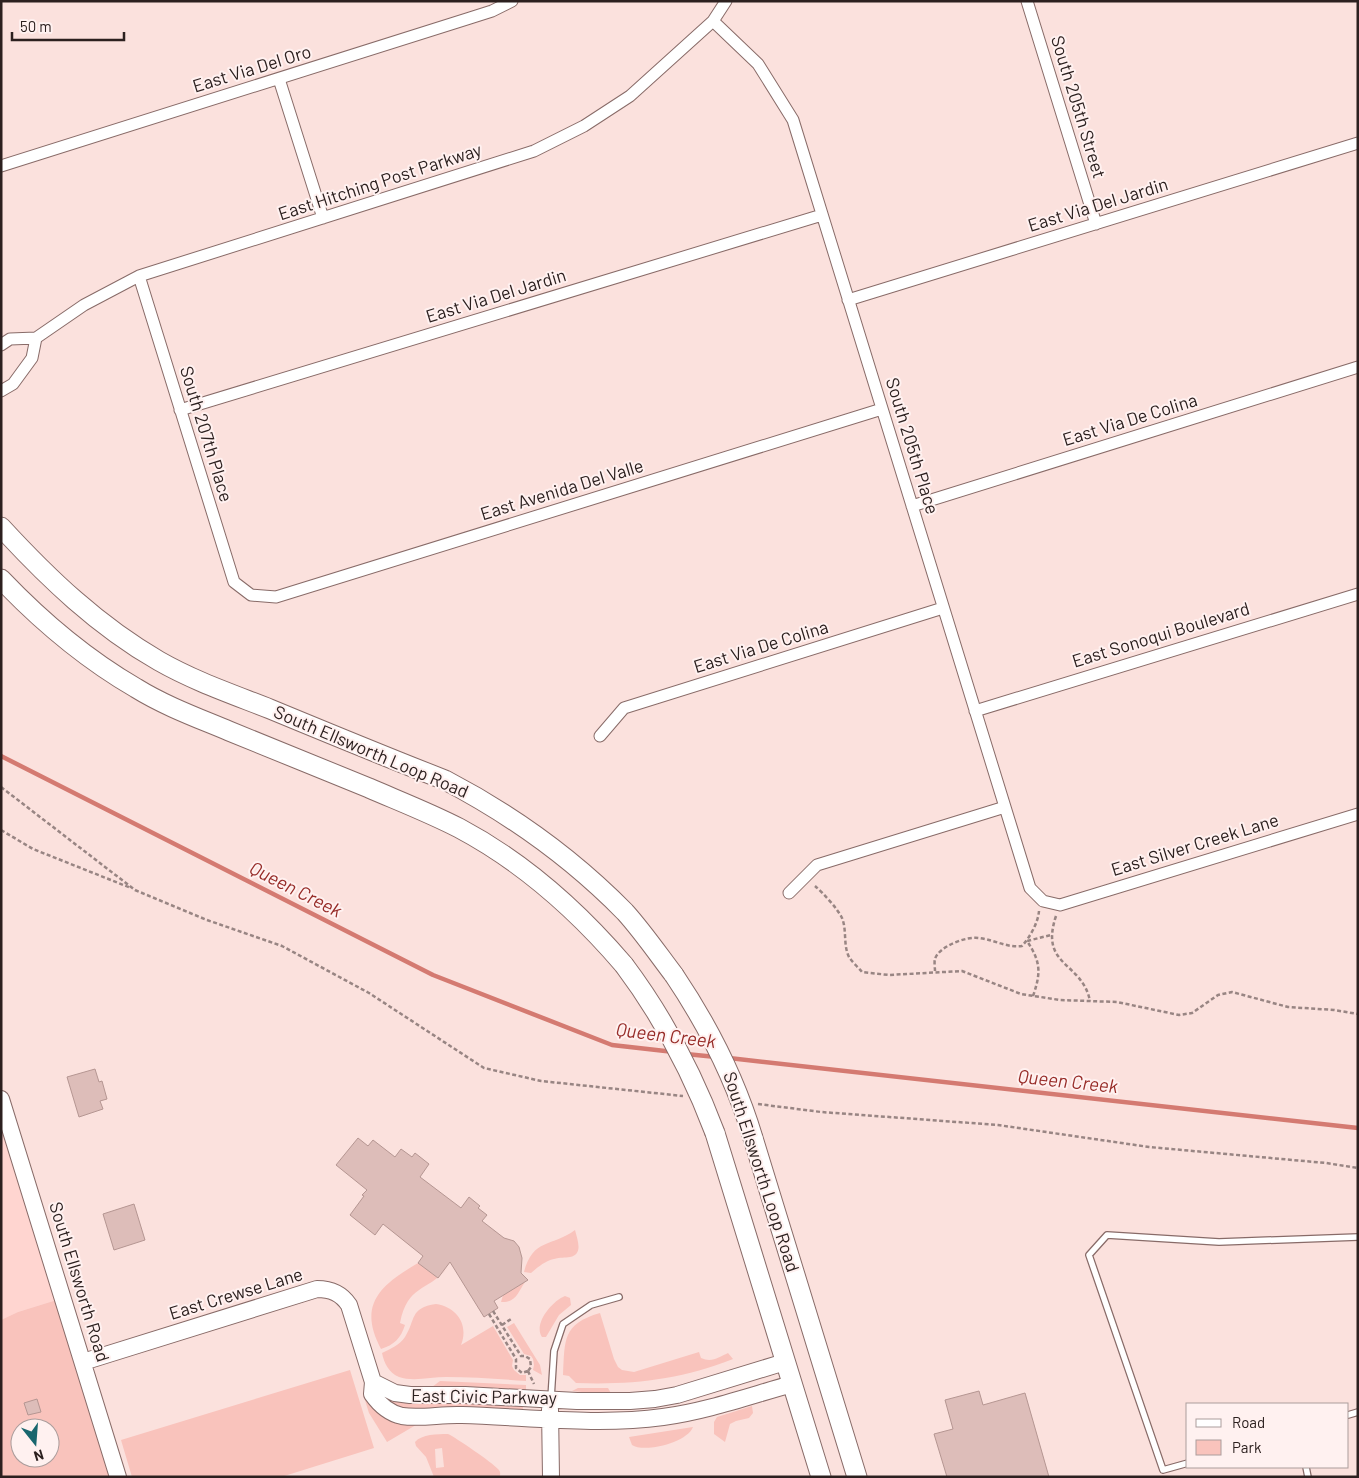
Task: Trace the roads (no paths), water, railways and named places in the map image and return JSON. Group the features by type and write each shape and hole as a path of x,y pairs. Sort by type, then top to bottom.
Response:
{"main road":[{"name":"South Ellsworth Loop Road","path":"1,527 35,564 78,604 125,639 160,661 204,683 445,780 477,797 525,827 564,857 626,914 674,975 700,1014 721,1053 746,1113 857,1477"},
{"name":"South Ellsworth Loop Road","path":"1,580 30,609 84,655 136,688 185,712 437,816 488,845 560,898 583,920 624,965 654,1009 695,1082 715,1133 821,1477"}],"street":[{"name":"East Via Del Oro","path":"1,166 470,18 512,1"},
{"name":"East Hitching Post Parkway","path":"36,338 84,305 139,276 534,151 584,126 630,96 713,21 726,1"},
{"name":"South 205th Street","path":"1026,1 1096,224"},
{"name":"South 205th Place","path":"713,21 758,64 793,120 1030,888 1041,899"},
{"path":"279,79 323,218"},
{"name":"East Via Del Jardin","path":"848,300 1358,143"},
{"name":"East Via Del Jardin","path":"180,410 822,215"},
{"name":"South 207th Place","path":"139,276 234,582 251,595"},
{"path":"1,344 10,339 36,338 32,358 14,384 1,391"},
{"name":"East Via De Colina","path":"912,506 1358,367"},
{"name":"East Avenida Del Valle","path":"251,595 276,597 882,409"},
{"name":"East Sonoqui Boulevard","path":"975,711 1358,594"},
{"name":"East Via De Colina","path":"600,736 624,708 944,608"},
{"path":"789,893 817,865 1005,806"},
{"name":"East Silver Creek Lane","path":"1041,899 1060,904 1358,814"},
{"name":"South Ellsworth Road","path":"1,1099 118,1477"},
{"name":"East Crewse Lane","path":"83,1362 309,1292 329,1289 344,1298 348,1305 373,1382"},
{"name":"East Civic Parkway","path":"785,1362 678,1395 655,1399 602,1402 465,1395 410,1395 395,1392 373,1382 372,1394 378,1403 391,1412 400,1415 456,1414 621,1421 670,1416 708,1408 792,1384"},
{"path":"551,1400 549,1419 552,1477"}],"lane":[{"path":"1186,1464 1163,1470 1089,1255 1107,1235 1219,1242 1358,1237"},
{"path":"551,1400 554,1351 563,1324 591,1305 619,1297"}],"waterway":[{"name":"Queen Creek","path":"1,756 433,975 612,1045 674,1052"},
{"name":"Queen Creek","path":"686,1054 716,1057"},
{"name":"Queen Creek","path":"729,1058 1358,1128"}]}
